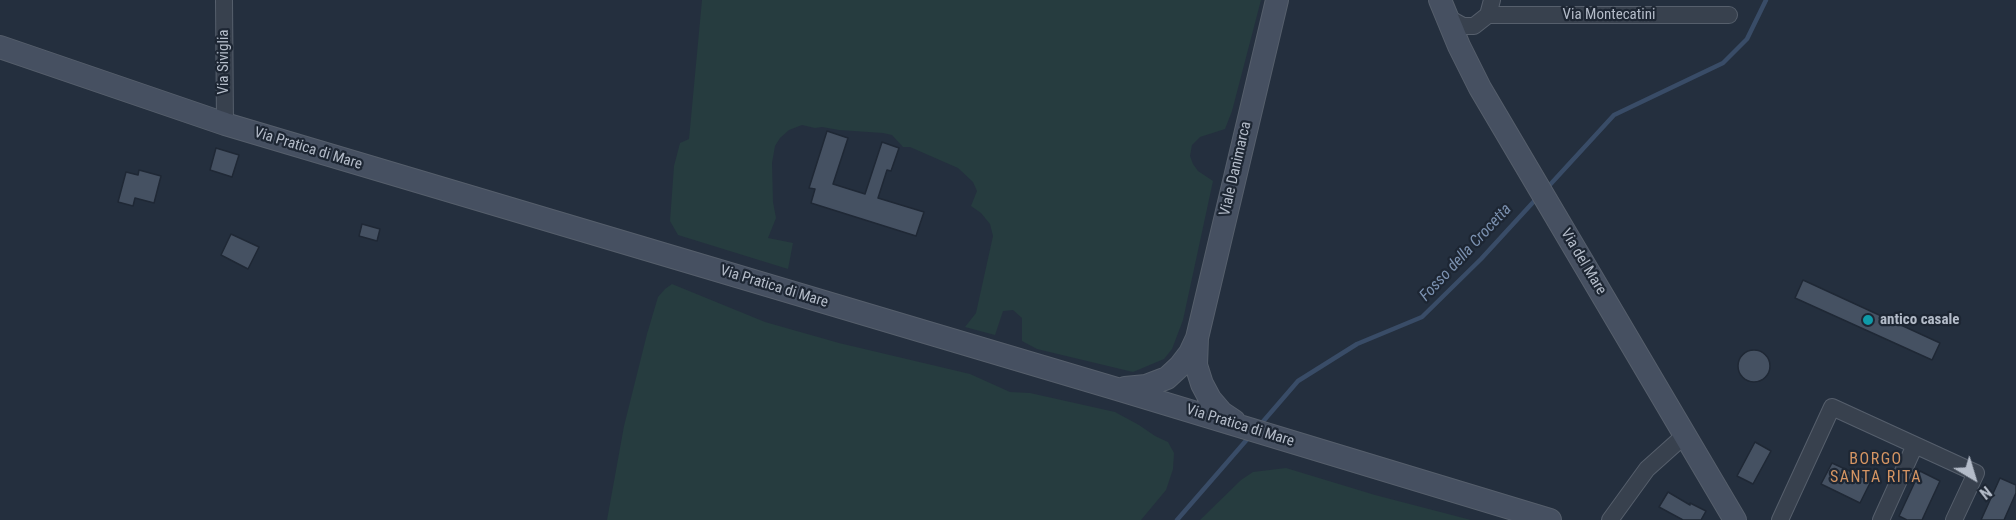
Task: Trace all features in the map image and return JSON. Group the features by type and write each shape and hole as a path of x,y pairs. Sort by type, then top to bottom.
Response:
{"street":[{"name":"Via Siviglia","path":"224,0 225,124"},
{"name":"Viale Danimarca","path":"1239,426 1222,413 1210,399 1202,384 1196,365 1197,338 1277,0"},
{"path":"1442,5 1458,24 1468,27 1479,24 1490,8"},
{"name":"Via del Mare","path":"1442,5 1480,88 1736,520"},
{"name":"Via Montecatini","path":"1490,8 1729,15"},
{"name":"Via Pratica di Mare","path":"0,47 225,124 1272,435 1550,520"},
{"name":"Viale Danimarca","path":"1117,389 1146,386 1167,378 1190,353 1197,338"},
{"path":"1780,520 1832,407 1976,473 1954,520"},
{"path":"1610,520 1647,469 1685,435"},
{"path":"1881,520 1915,445"}],"green space":[{"path":"702,0 1261,0 1232,111 1225,129 1200,137 1192,145 1190,156 1193,164 1198,171 1213,181 1183,320 1172,349 1164,359 1133,372 1037,349 1022,341 1022,318 1013,310 1003,311 995,335 965,327 976,313 993,236 990,224 971,206 977,191 973,182 958,168 910,147 903,147 892,135 802,125 789,130 780,138 775,146 772,163 773,202 776,218 768,238 793,243 788,269 678,235 670,221 674,166 680,143 689,139"},
{"path":"672,284 765,322 839,343 970,374 1010,392 1030,393 1115,412 1168,442 1174,453 1173,469 1166,490 1141,520 607,520 624,426 647,334 658,297"},
{"path":"1286,468 1375,495 1471,520 1200,520 1241,480 1253,472"}],"building":[{"path":"827,131 848,138 833,184 865,194 882,142 899,148 891,171 887,170 878,198 924,212 916,236 811,203 815,189 809,188"},
{"path":"216,148 239,155 232,177 210,170"},
{"path":"139,170 161,176 154,203 135,198 133,206 118,202 126,172 138,175"},
{"path":"362,224 380,229 377,241 359,236"},
{"path":"231,234 259,247 248,269 221,255"},
{"name":"antico casale","path":"1803,280 1940,343 1932,360 1795,298"},
{"path":"1754,350 1765,355 1770,366 1765,377 1754,382 1743,377 1738,366 1743,355"},
{"path":"1755,442 1771,451 1753,484 1737,476"},
{"path":"1832,463 1871,481 1860,503 1821,484"},
{"path":"1920,471 1940,481 1922,520 1907,520 1899,516"},
{"path":"2000,478 2016,485 2016,493 2004,520 1981,520"},
{"path":"1668,492 1706,511 1701,520 1683,520 1659,507"}],"waterway":[{"name":"Fosso della Crocetta","path":"1547,188 1614,115 1723,63 1747,39 1766,0"},
{"name":"Fosso della Crocetta","path":"1260,425 1298,381 1357,344 1422,317 1481,259 1537,198"},
{"name":"Fosso della Crocetta","path":"1177,520 1250,436"}],"place":[{"name":"antico casale","path":"1868,320"}],"district":[{"name":"BORGO SANTA RITA","path":"1876,469"}]}
